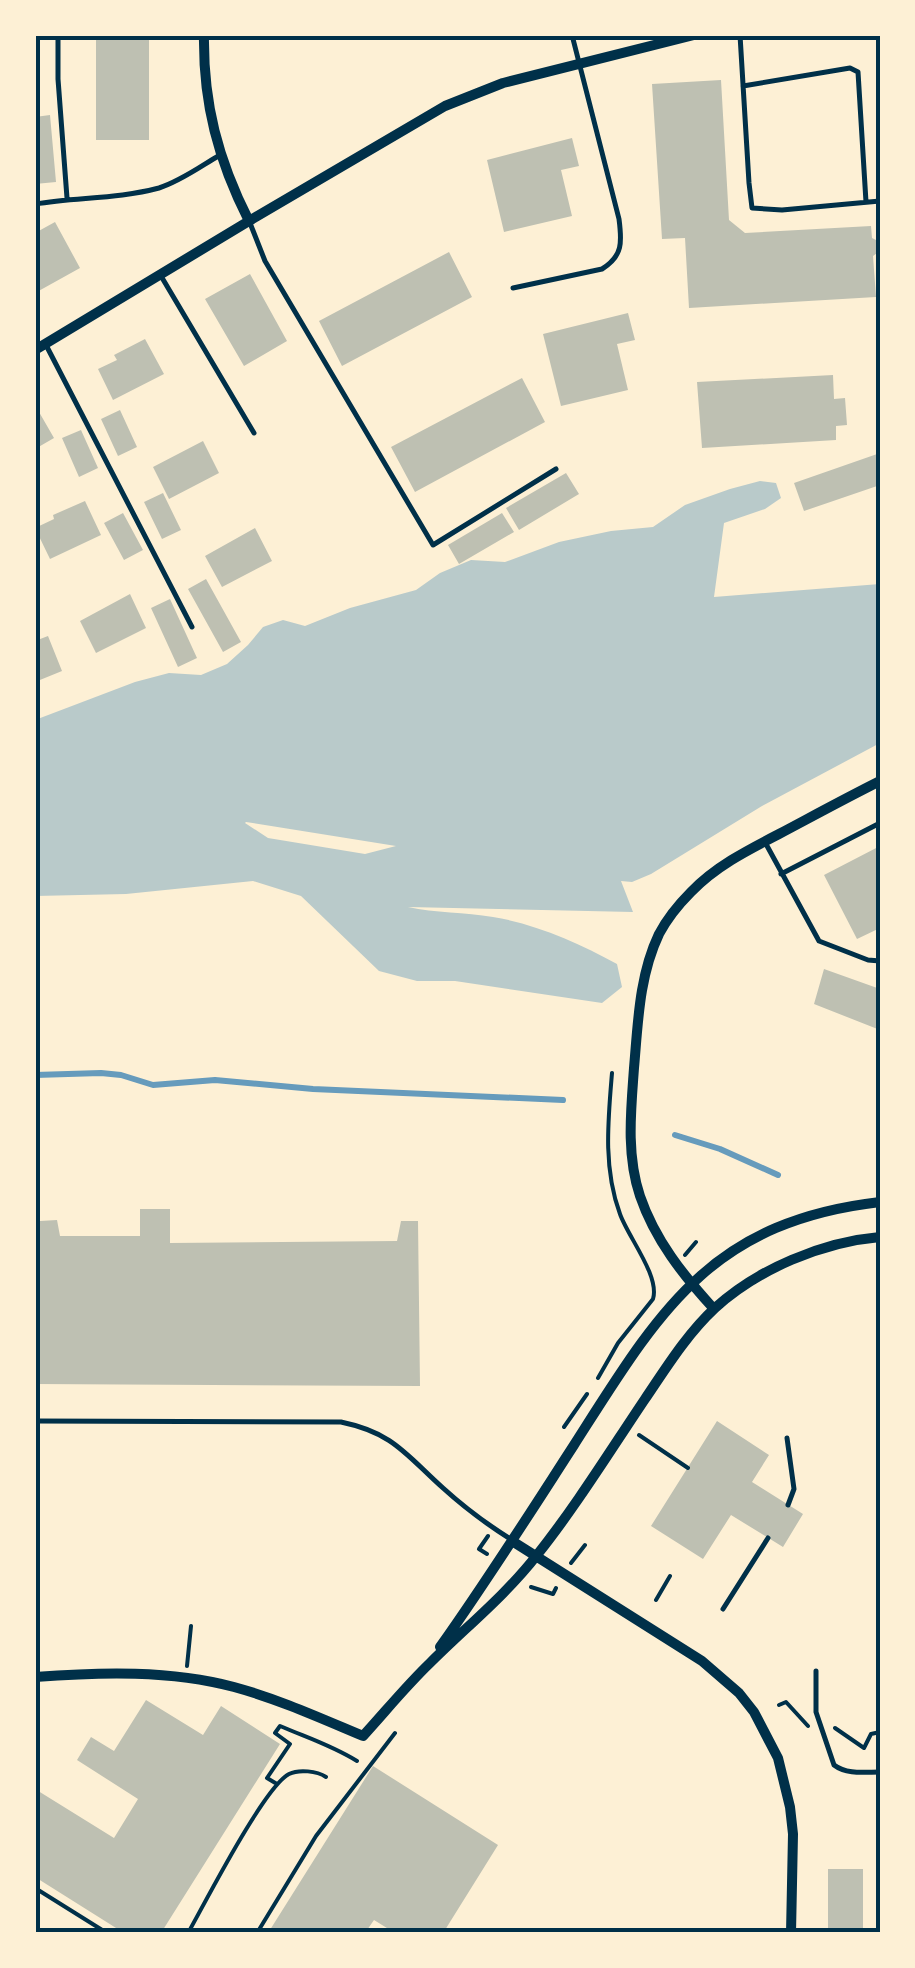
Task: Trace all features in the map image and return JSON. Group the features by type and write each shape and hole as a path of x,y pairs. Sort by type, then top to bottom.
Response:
{"street":[{"path":"204,35 208,112 220,155 249,221"},
{"path":"40,347 444,106 504,83 694,35"},
{"path":"714,1309 675,1264 654,1228 635,1176 631,1119 645,976 656,942 674,910 723,864 880,780"},
{"path":"428,1664 636,1348 690,1284 738,1247 790,1221 825,1210 880,1202"},
{"path":"35,1677 138,1674 186,1678 230,1686 280,1702 363,1736 428,1664 482,1616 537,1556 674,1355 714,1309 753,1280 800,1258 854,1240 880,1237"},
{"path":"512,1541 702,1661 739,1693 754,1712 778,1758 790,1808 792,1933"}],"lane":[{"path":"58,35 66,198"},
{"path":"513,288 602,268 614,262 620,249 619,219 572,35"},
{"path":"740,35 752,208 782,210 880,201"},
{"path":"743,86 850,68 858,72 866,202"},
{"path":"35,204 66,198 120,196 161,187 220,155"},
{"path":"249,221 264,261 433,546 556,469"},
{"path":"160,274 254,433"},
{"path":"40,347 192,626"},
{"path":"782,874 880,823"},
{"path":"765,841 819,941 880,961"},
{"path":"35,1420 341,1422 360,1426 392,1441 458,1502 512,1541"},
{"path":"787,1438 794,1489 788,1505"},
{"path":"723,1609 768,1538"},
{"path":"816,1671 816,1712 834,1766 850,1772 880,1772"}],"path":[{"path":"598,1377 618,1343 653,1299 654,1280"},
{"path":"564,1427 588,1392"},
{"path":"639,1435 688,1468"},
{"path":"656,1600 670,1576"},
{"path":"534,1590 554,1594"},
{"path":"186,1678 191,1626"},
{"path":"278,1784 268,1778 290,1744 275,1733 280,1726 332,1745 357,1762"},
{"path":"257,1933 316,1836 395,1733"},
{"path":"188,1933 278,1784 292,1772 319,1772 326,1778"},
{"path":"35,1888 108,1933"}],"shaded area":[{"path":"760,481 776,483 781,498 765,509 724,523 714,597 880,584 880,743 762,806 651,874 632,882 621,881 633,912 408,907 509,920 588,949 617,964 622,987 602,1003 455,981 417,981 379,971 301,896 253,881 126,894 35,896 35,720 135,682 169,673 201,675 227,664 263,627 283,620 305,626 350,608 416,590 440,573 471,560 505,562 559,542 653,527 685,505","holes":["246,822 396,846 365,854 268,838"]}],"building":[{"path":"96,35 149,35 149,140 96,140"},
{"path":"721,80 729,220 745,233 871,226 872,238 880,242 880,251 873,256 876,297 689,308 685,238 662,239 652,84"},
{"path":"50,115 56,182 35,184 35,117"},
{"path":"572,138 579,166 561,170 572,216 504,232 487,160"},
{"path":"55,222 80,268 35,293 35,233"},
{"path":"449,252 472,297 342,366 319,321"},
{"path":"250,274 287,341 244,366 205,299"},
{"path":"628,313 635,340 617,344 628,390 561,406 543,334"},
{"path":"145,339 164,374 113,400 98,369 117,360 114,355"},
{"path":"833,375 834,399 845,398 847,425 836,426 836,440 702,448 697,382"},
{"path":"522,378 545,422 415,492 391,447"},
{"path":"35,405 54,438 35,449"},
{"path":"120,410 137,447 118,456 101,419"},
{"path":"81,430 98,468 79,477 62,438"},
{"path":"203,441 219,473 169,499 153,467"},
{"path":"880,453 880,485 804,511 794,483"},
{"path":"566,473 579,494 519,530 506,508"},
{"path":"163,493 181,530 162,539 144,502"},
{"path":"85,501 101,535 50,559 35,528"},
{"path":"123,513 143,550 124,560 104,523"},
{"path":"502,513 514,532 459,564 448,545"},
{"path":"255,528 272,561 222,587 205,556"},
{"path":"206,579 241,642 223,652 188,589"},
{"path":"130,594 146,628 96,653 80,621"},
{"path":"170,599 197,658 178,667 151,608"},
{"path":"48,636 62,671 35,682 35,641"},
{"path":"880,846 880,928 857,939 824,875"},
{"path":"824,969 880,989 880,1030 814,1004"},
{"path":"35,1200 40,1200 40,1221 57,1220 60,1236 140,1236 140,1209 170,1209 170,1243 397,1241 401,1221 418,1221 420,1386 35,1384"},
{"path":"717,1421 769,1455 752,1482 803,1514 783,1547 731,1515 703,1559 651,1526"},
{"path":"146,1700 203,1735 221,1706 280,1744 161,1933 124,1933 35,1877 35,1789 114,1838 138,1799 77,1760 91,1737 114,1751"},
{"path":"373,1766 498,1845 445,1930 449,1933 395,1933 374,1920 365,1933 268,1933"},
{"path":"828,1869 863,1869 863,1933 828,1933"}],"waterway":[{"path":"35,1075 101,1073 153,1085 215,1080 313,1089 563,1100"},
{"path":"675,1135 720,1149 778,1175"}]}
